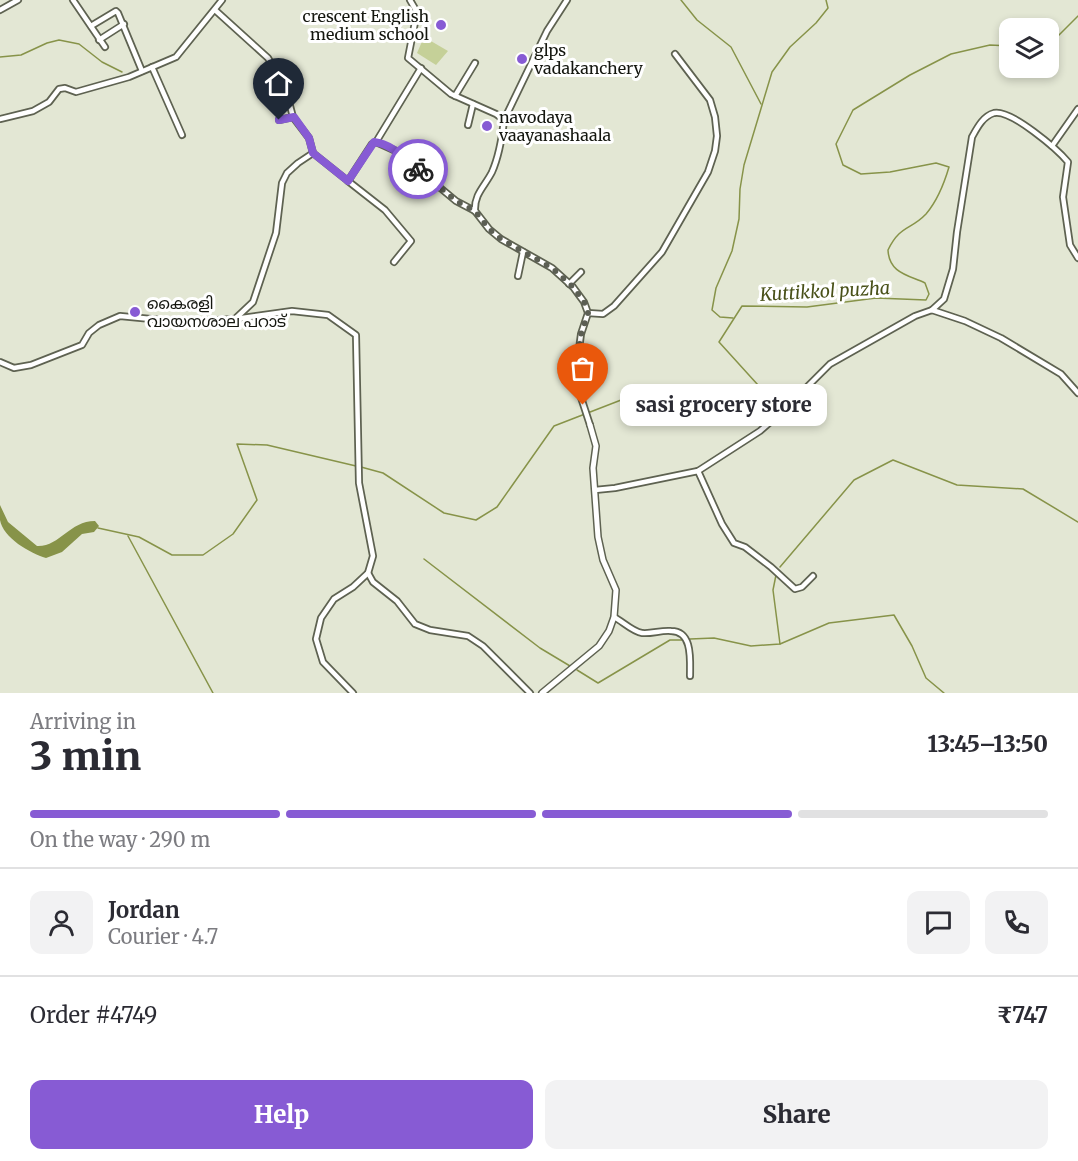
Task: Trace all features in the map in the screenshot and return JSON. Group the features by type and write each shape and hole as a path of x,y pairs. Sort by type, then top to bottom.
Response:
{"street":[{"path":"0,10 18,0"},
{"path":"73,0 105,47"},
{"path":"0,119 40,107 48,102 59,89 66,88 76,92 142,72 176,57 222,0"},
{"path":"410,0 417,12 408,58 455,96 496,114 504,120"},
{"path":"475,211 474,202 491,174 497,156 504,120 547,32 567,0"},
{"path":"215,10 268,58 285,87 294,117 309,138 313,153 385,210 411,241 394,262"},
{"path":"91,26 116,11 121,16 142,72"},
{"path":"99,40 124,24"},
{"path":"588,313 603,314 614,306 662,252 708,172 715,151 715,117 710,100 675,54"},
{"path":"455,96 475,63"},
{"path":"152,67 182,135"},
{"path":"348,181 372,144 376,142 421,68"},
{"path":"468,125 473,104"},
{"path":"1052,146 1078,109"},
{"path":"595,490 698,471 760,431 830,364 915,316 932,310 944,299 953,269 972,137 986,118 997,113 1019,122 1052,146 1068,162 1063,197 1070,245 1078,258"},
{"path":"279,120 294,117"},
{"path":"376,142 396,151 456,201 475,211 495,234 552,268 584,302 588,313 581,334 575,379 596,446 593,468 598,537 603,560 616,590 614,616 609,631 598,646 542,693"},
{"path":"235,319 253,302 276,233 282,183 287,173 313,153"},
{"path":"518,276 523,252"},
{"path":"569,284 580,272"},
{"path":"932,310 965,321 1000,338 1061,374 1078,393"},
{"path":"244,311 255,316"},
{"path":"0,362 14,368 41,361 82,345 89,333 99,325 120,316 182,322 235,319 292,311 328,315 356,335 359,483 373,556 368,573 353,587 334,599 321,618 316,639 323,662 353,693"},
{"path":"698,471 722,524 734,543 745,547 795,589 802,587 813,576"},
{"path":"368,573 374,582 396,600 415,624 430,630 468,636 483,646 530,693"},
{"path":"614,616 641,633 672,630 682,633 690,652 690,676"}],"shaded area":[{"path":"424,37 448,51 436,65 417,53"},
{"path":"0,505 8,522 37,546 52,543 71,529 86,522 95,521 99,526 94,532 82,534 62,552 46,558 25,549 6,533 0,520"}],"waterway":[{"path":"681,0 697,20 731,47 761,104"},
{"path":"733,318 720,317 712,310 716,288 732,251 739,219 744,165 772,72 790,47 816,23 828,8 826,0"},
{"name":"Kuttikkol puzha","path":"1059,35 1078,16"},
{"path":"0,57 21,55 59,40 79,44 102,62 122,72"},
{"name":"Kuttikkol puzha","path":"361,467 383,473 444,513 476,520 497,507 554,426 634,395 735,425 771,416 768,396 719,342 742,306 807,307 876,298 926,300 929,294 925,283 900,272 892,264 888,250 901,232 921,219 930,209 940,192 949,167 936,163 890,172 861,174 843,165 836,144 853,110 910,75 951,54 990,45 999,45"},
{"name":"Kuttikkol puzha","path":"98,528 139,537 172,555 203,555 233,534 257,500 237,444 267,445 356,466"},
{"path":"780,567 854,480 893,460 957,485 1023,489 1078,522"},
{"path":"128,536 213,693"},
{"path":"424,559 540,648 570,666"},
{"path":"690,639 714,638 751,646 780,644 773,590 776,575"},
{"path":"780,644 829,623 894,615 912,646 926,678 944,693"},
{"path":"577,670 598,683 670,640 682,640"}],"way so far":[{"path":"418,169 456,201 475,211 489,229 501,239 562,276 584,302 588,313 581,334 575,379 583,405"}],"place":[{"name":"crescent English medium school","path":"441,25"},
{"name":"glps vadakanchery","path":"522,59"},
{"name":"navodaya vaayanashaala","path":"487,126"},
{"name":"കൈരളി വായനശാല പറാട്","path":"135,312"},
{"name":"sasi grocery store","path":"583,405"}],"route":[{"path":"279,120 294,117 309,138 313,153 348,181 374,142 383,143 418,169"}]}
